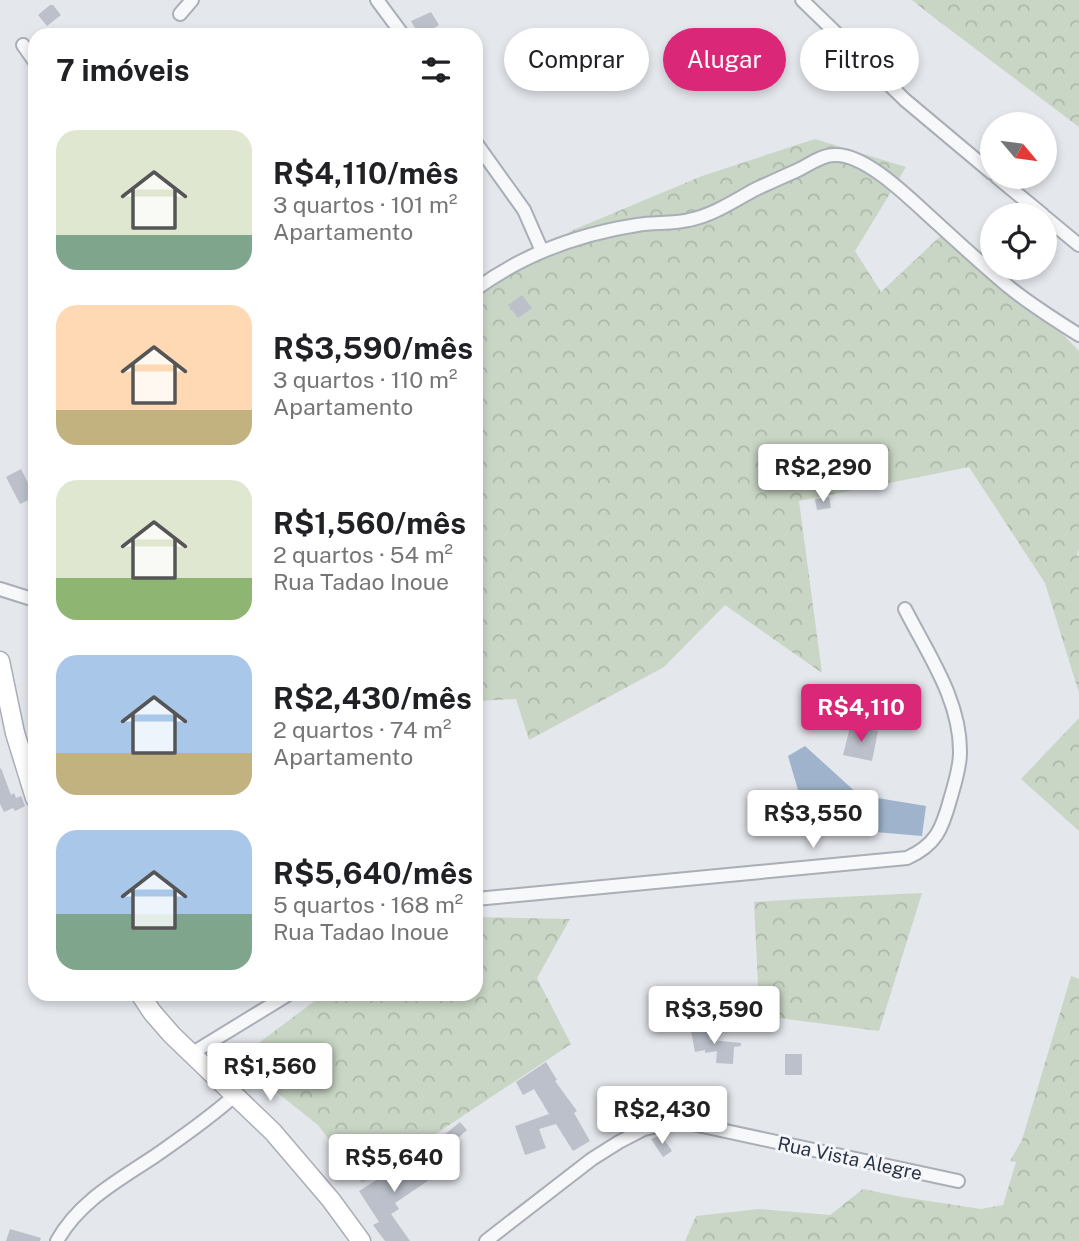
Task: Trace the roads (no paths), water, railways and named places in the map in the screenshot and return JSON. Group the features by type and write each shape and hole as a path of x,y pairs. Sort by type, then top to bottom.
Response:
{"street":[{"path":"180,14 192,0"},
{"path":"377,0 398,28"},
{"path":"802,0 905,100 980,163"},
{"path":"23,45 28,52"},
{"path":"483,153 524,210 542,251"},
{"path":"483,284 510,266 559,244 622,227 680,222 702,216 819,159 841,155 861,163 891,181 1009,287 1079,335"},
{"path":"1011,189 1028,203"},
{"path":"1057,227 1079,245"},
{"path":"0,589 28,598"},
{"path":"483,898 907,858 917,854 931,844 944,819 960,754 956,715 905,609"},
{"path":"0,661 28,774"},
{"path":"145,1001 191,1054 273,1132 331,1200 361,1241"},
{"path":"191,1054 278,1001"},
{"path":"57,1241 86,1204 197,1126 234,1096"},
{"name":"Rua Vista Alegre","path":"486,1241 592,1159 644,1129 671,1123 693,1124 958,1181"}],"water":[{"path":"805,746 859,795 926,806 922,836 863,831 798,790 788,756"}]}
